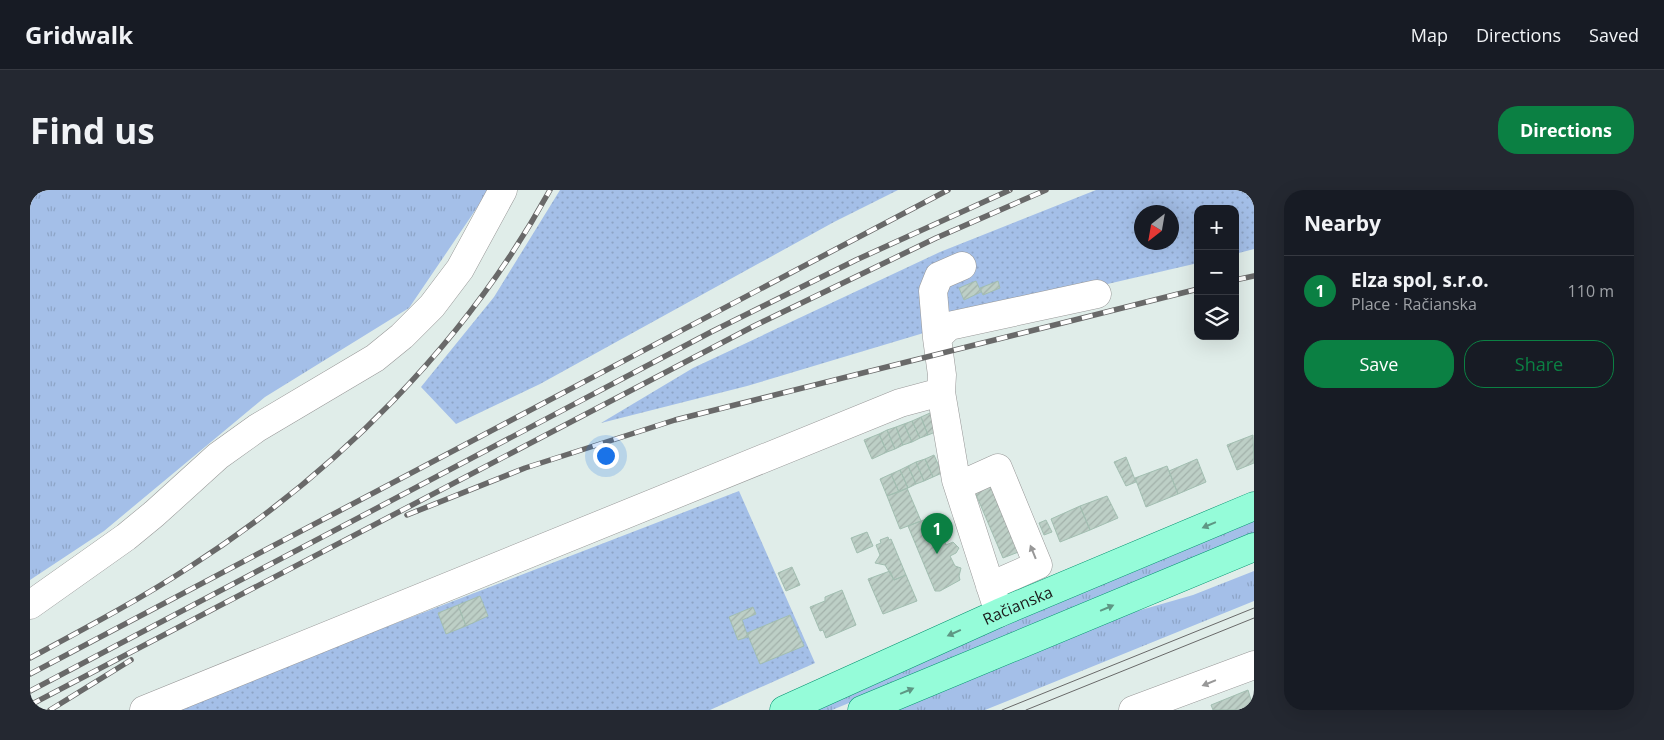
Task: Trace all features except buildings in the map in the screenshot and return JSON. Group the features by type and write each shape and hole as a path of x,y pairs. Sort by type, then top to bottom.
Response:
{"main road":[{"name":"Račianska","path":"784,710 999,613 1254,506"},
{"path":"862,710 1254,547"}],"lane":[{"path":"30,605 85,567 147,520 218,456 263,424 375,358 402,336 432,306 460,268 503,190"},
{"path":"962,266 939,276 933,291 942,375 941,392 958,486 999,613"},
{"path":"937,338 949,326 1097,294"},
{"path":"144,710 900,403 941,392"},
{"path":"958,486 998,468 1038,566 990,586"},
{"path":"1133,710 1254,665"}],"green space":[{"path":"30,190 489,190 409,308 265,397 104,531 30,580"},
{"path":"560,190 898,190 834,222 540,384 456,424 421,387 494,297"},
{"path":"1096,190 1254,190 1254,249 1239,253 1239,205 1194,205 1194,264 1017,305 747,386 601,423 693,368 940,252"},
{"path":"739,491 815,663 710,710 170,710"},
{"path":"1254,519 1254,536 832,710 811,710 971,639"},
{"path":"1254,571 1254,601 985,710 895,710 1127,614 1193,595"}],"tram line":[{"path":"1002,710 1254,608"},
{"path":"1026,710 1254,618"}],"railway":[{"path":"30,658 91,625 191,566 245,529 297,489 347,446 394,400 438,351 479,300 516,246 550,190"},
{"path":"30,674 948,190"},
{"path":"30,691 711,332 856,260 1010,190"},
{"path":"30,705 754,326 936,238 1046,190"},
{"path":"1239,279 1254,276"},
{"path":"407,515 525,468 675,420 1194,290"},
{"path":"50,710 131,660"}],"place":[{"name":"Elza spol, s.r.o.","path":"937,554"}]}
